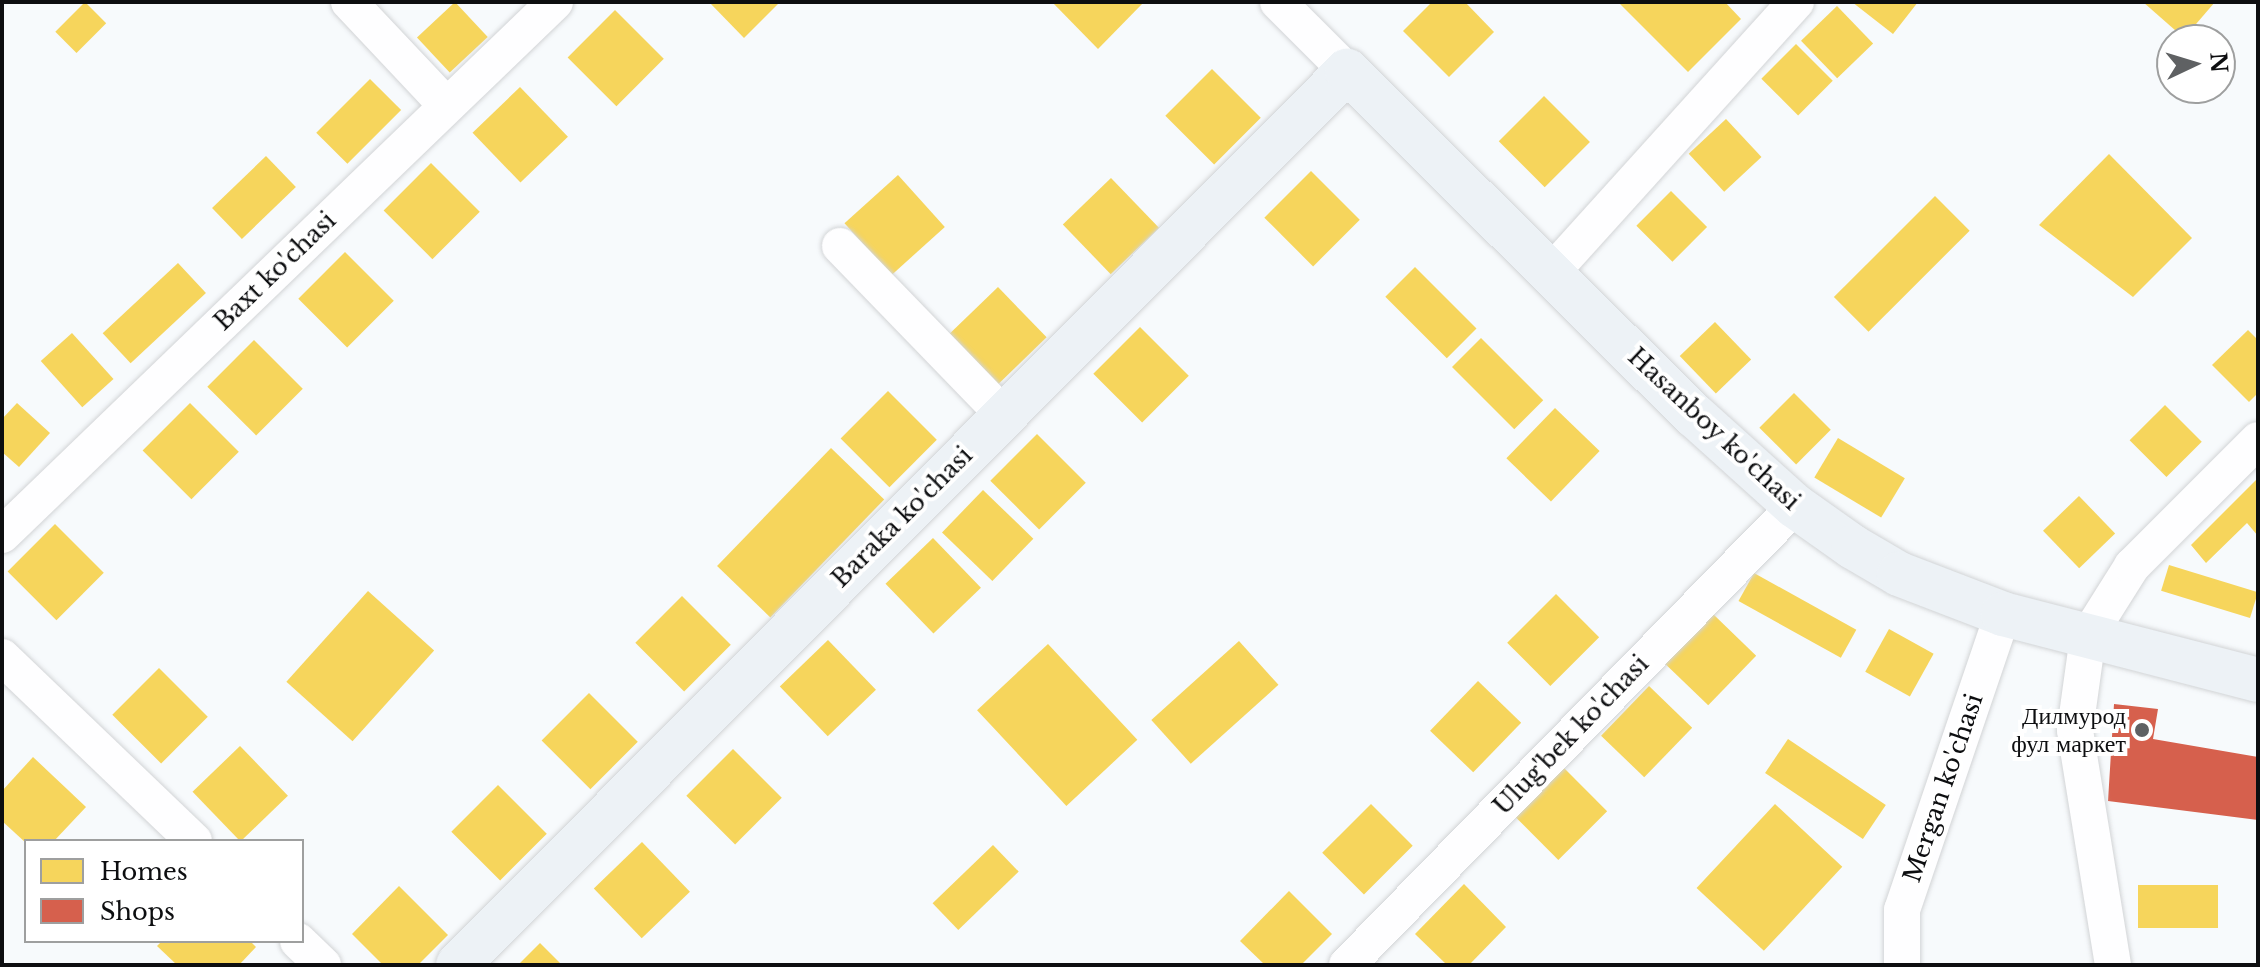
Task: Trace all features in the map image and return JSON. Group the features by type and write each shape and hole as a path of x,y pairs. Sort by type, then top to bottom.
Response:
{"main road":[{"name":"Hasanboy ko'chasi","path":"1347,71 1695,416 1795,506 1899,574 2003,614 2258,680"},
{"name":"Baraka ko'chasi","path":"458,965 1347,71"}],"street":[{"path":"349,2 446,105"},
{"name":"Baxt ko'chasi","path":"2,535 555,2"},
{"name":"Hasanboy ko'chasi","path":"1278,2 1347,71"},
{"path":"1550,274 1796,2"},
{"path":"840,246 1003,414"},
{"path":"2113,965 2075,730 2088,636 2132,566 2258,440"},
{"name":"Ulug'bek ko'chasi","path":"1347,965 1795,506"},
{"name":"Mergan ko'chasi","path":"1902,965 1902,910 2003,614"},
{"path":"2,657 192,839"},
{"path":"300,943 323,965"}],"building: Homes":[{"path":"85,2 106,23 77,53 55,32"},
{"path":"455,2 488,37 450,73 417,37"},
{"path":"709,2 780,2 744,38"},
{"path":"1052,2 1144,2 1098,49"},
{"path":"1432,2 1465,2 1494,32 1449,77 1403,31"},
{"path":"1618,2 1725,2 1741,19 1688,72"},
{"path":"1852,2 1918,2 1893,34"},
{"path":"2143,2 2215,2 2196,24 2168,24"},
{"path":"1837,6 1873,43 1837,78 1801,41"},
{"path":"615,10 664,59 616,106 568,57"},
{"path":"1796,44 1833,81 1798,115 1761,79"},
{"path":"1212,69 1261,118 1214,164 1165,116"},
{"path":"370,79 401,110 347,164 316,133"},
{"path":"520,87 568,137 520,182 473,133"},
{"path":"1544,96 1590,142 1545,187 1499,141"},
{"path":"1726,119 1761,157 1724,192 1689,154"},
{"path":"2109,154 2192,238 2133,297 2039,225"},
{"path":"266,156 296,187 242,239 212,208"},
{"path":"431,163 480,212 432,259 384,210"},
{"path":"1311,171 1360,220 1313,266 1264,218"},
{"path":"898,175 945,227 891,275 844,223"},
{"path":"1111,178 1159,228 1111,274 1063,225"},
{"path":"1671,191 1707,227 1672,262 1636,226"},
{"path":"1935,196 1970,231 1869,332 1834,297"},
{"path":"345,252 394,301 347,347 298,299"},
{"path":"178,263 206,293 131,363 103,333"},
{"path":"1415,267 1477,329 1447,358 1385,297"},
{"path":"998,287 1047,337 998,384 950,334"},
{"path":"1715,322 1751,359 1716,393 1680,356"},
{"path":"1140,327 1189,376 1142,422 1093,374"},
{"path":"2248,330 2258,340 2258,393 2249,402 2212,365"},
{"path":"72,333 113,379 82,407 41,361"},
{"path":"1481,338 1543,400 1514,429 1452,367"},
{"path":"254,340 303,389 256,435 207,387"},
{"path":"888,391 937,440 889,487 841,438"},
{"path":"1794,393 1831,430 1796,464 1759,428"},
{"path":"17,403 50,433 19,467 2,452 2,419"},
{"path":"190,403 239,452 191,499 143,450"},
{"path":"2165,405 2202,442 2166,477 2130,440"},
{"path":"1555,408 1600,451 1551,501 1506,458"},
{"path":"1037,434 1086,483 1039,529 990,481"},
{"path":"1838,438 1905,478 1881,518 1814,477"},
{"path":"831,448 884,499 770,617 717,566"},
{"path":"2258,478 2258,536 2247,523 2206,563 2191,545"},
{"path":"983,490 1033,539 992,581 942,532"},
{"path":"2079,496 2115,533 2079,568 2043,531"},
{"path":"55,524 104,573 56,620 8,571"},
{"path":"933,538 981,588 933,633 886,584"},
{"path":"2169,565 2258,592 2250,618 2161,591"},
{"path":"1754,573 1856,630 1841,658 1738,601"},
{"path":"368,591 434,651 353,741 286,682"},
{"path":"1556,594 1599,637 1550,686 1507,643"},
{"path":"682,596 731,645 684,691 635,643"},
{"path":"1713,614 1756,656 1708,705 1665,664"},
{"path":"1889,629 1934,654 1910,697 1865,672"},
{"path":"828,640 876,690 828,736 780,687"},
{"path":"1239,641 1278,685 1191,764 1151,720"},
{"path":"1048,644 1137,740 1066,806 977,710"},
{"path":"159,668 208,717 161,763 112,715"},
{"path":"1478,681 1521,723 1473,772 1430,731"},
{"path":"1649,686 1692,728 1644,777 1601,736"},
{"path":"589,693 638,742 590,789 542,740"},
{"path":"1788,739 1886,805 1863,839 1765,773"},
{"path":"240,746 288,796 243,839 238,839 193,792"},
{"path":"733,749 782,798 735,844 686,796"},
{"path":"33,757 86,807 56,839 24,841 2,821 2,791"},
{"path":"1564,768 1607,811 1558,860 1515,817"},
{"path":"498,785 547,834 500,880 451,832"},
{"path":"1371,804 1413,846 1364,895 1322,853"},
{"path":"1775,804 1842,867 1764,951 1697,888"},
{"path":"642,842 690,892 642,938 594,889"},
{"path":"993,845 1019,872 958,930 933,903"},
{"path":"1464,884 1506,927 1469,965 1447,965 1415,934"},
{"path":"2138,885 2218,885 2218,928 2138,928"},
{"path":"399,886 448,935 418,965 383,965 352,934"},
{"path":"1289,891 1332,934 1301,965 1265,965 1240,941"},
{"path":"160,943 252,943 256,947 239,965 177,965 157,946"},
{"path":"540,943 562,965 518,965"}],"building: Shops":[{"path":"2114,704 2158,709 2153,739 2258,757 2258,820 2108,801"}],"place":[{"name":"Дилмурод фул маркет","path":"2142,730"}]}
